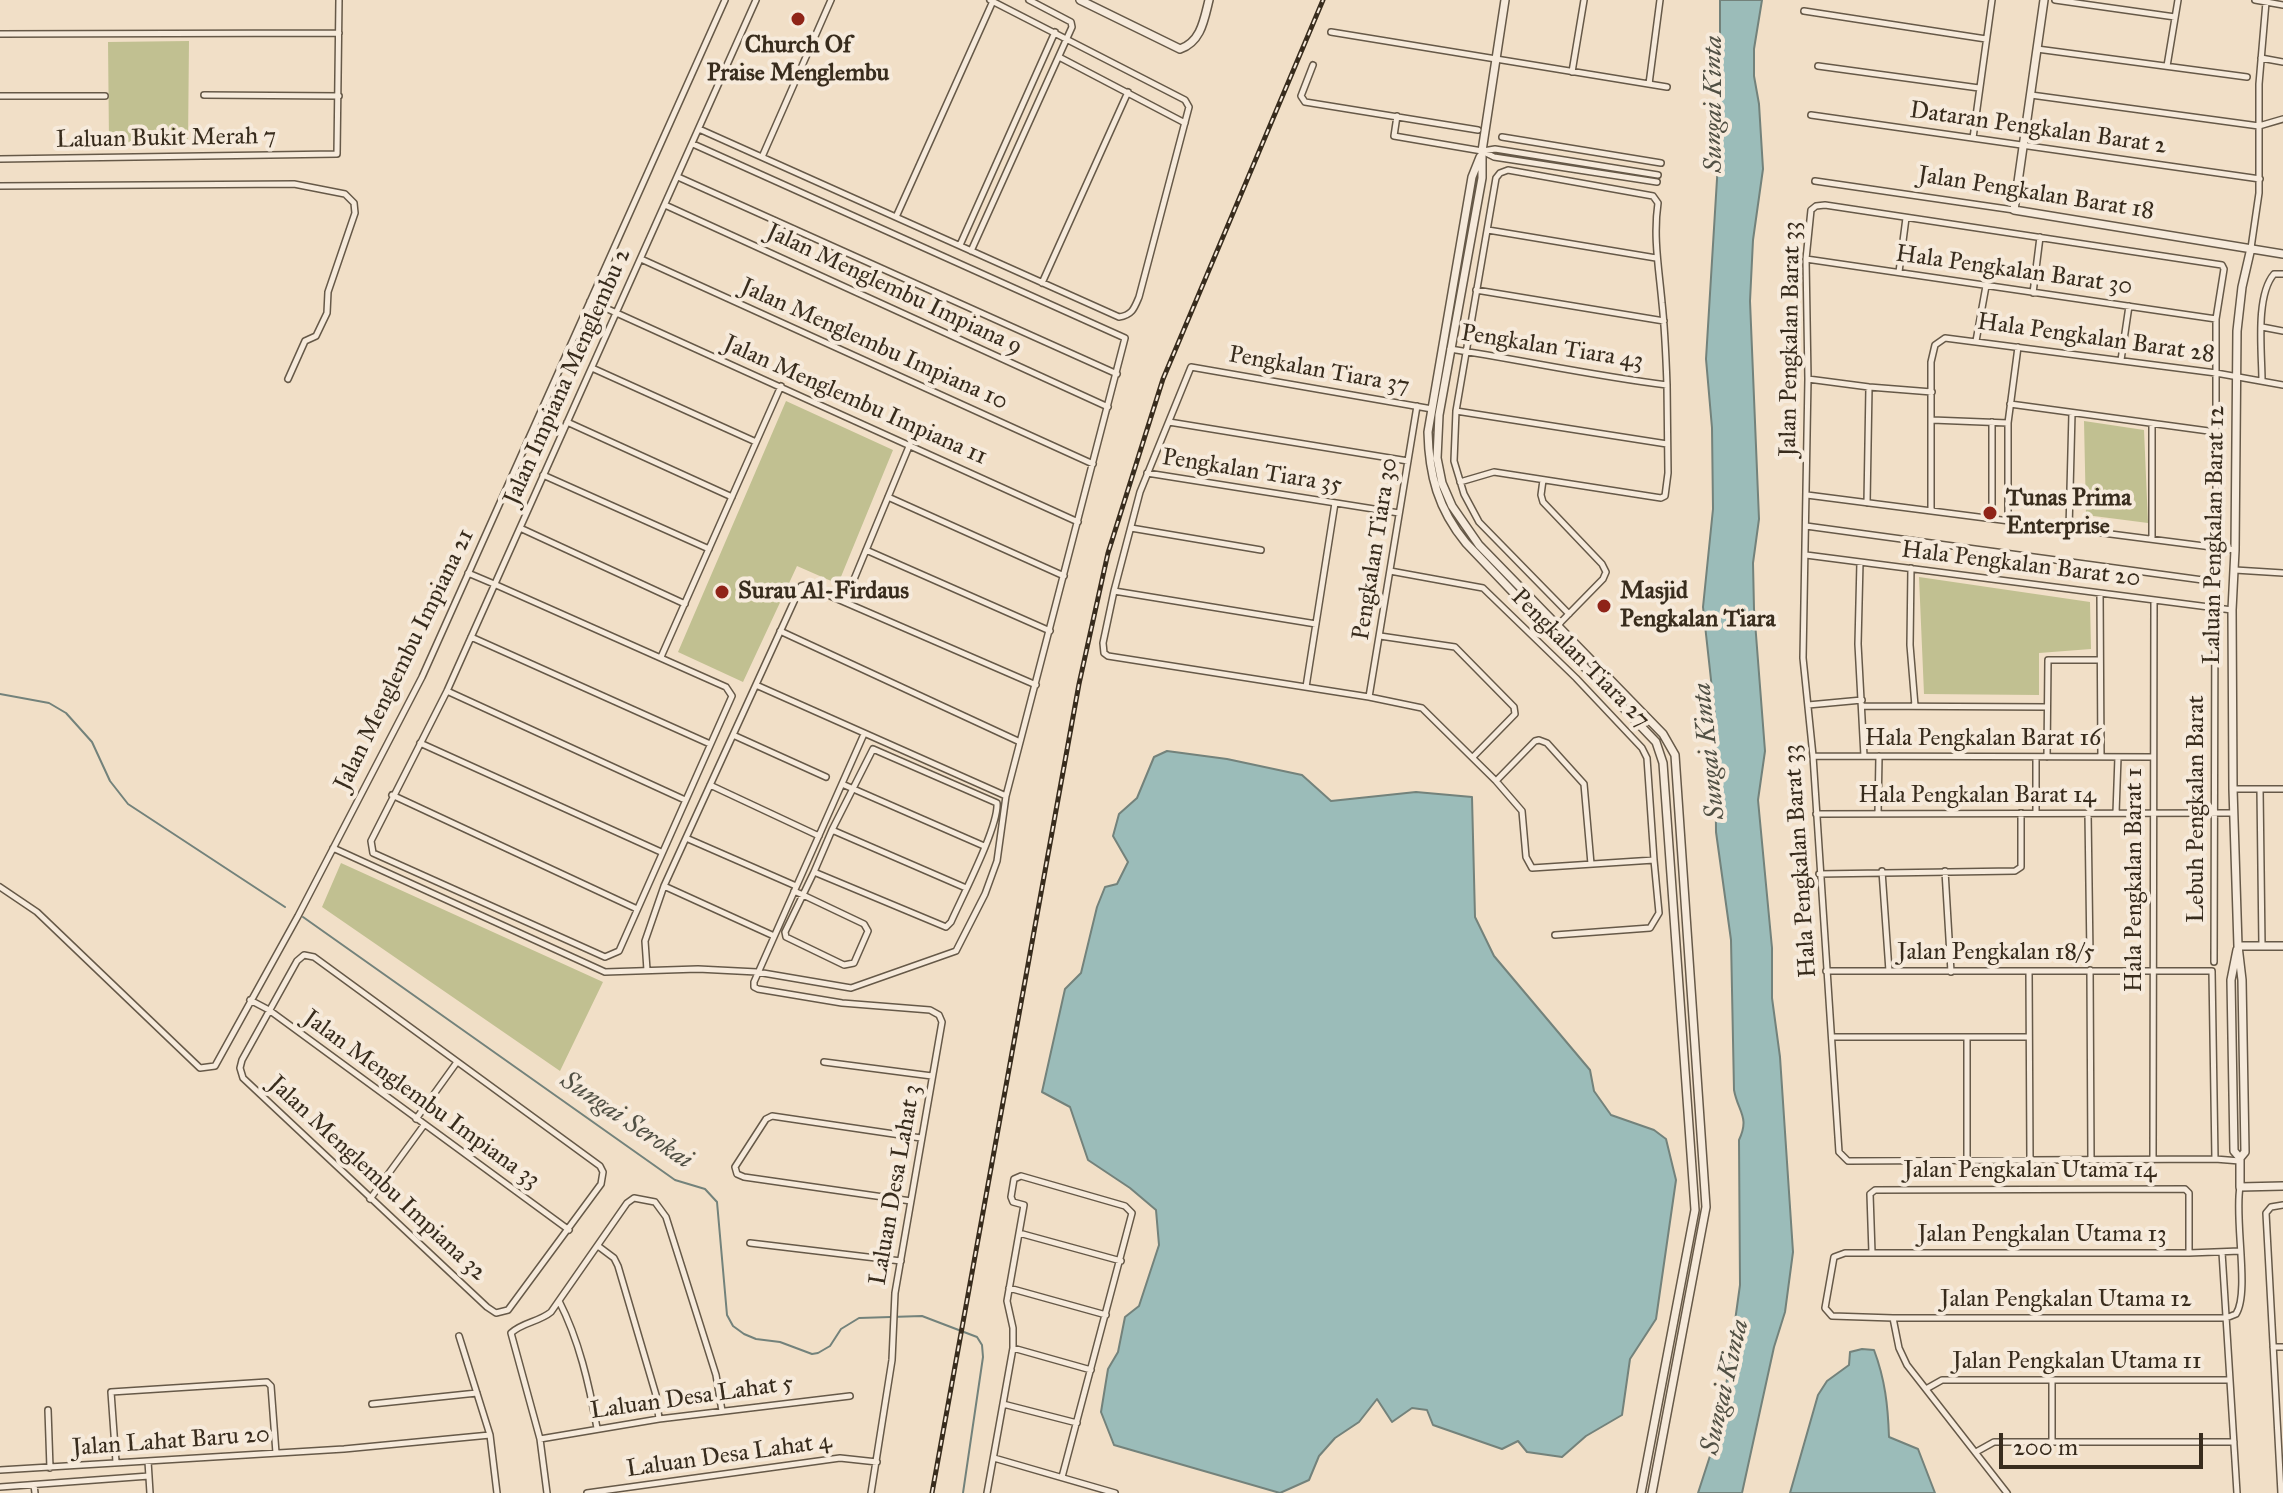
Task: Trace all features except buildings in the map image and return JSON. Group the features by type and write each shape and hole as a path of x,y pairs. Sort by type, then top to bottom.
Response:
{"street":[{"path":"204,95 339,96 339,0"},
{"name":"Jalan Menglembu Impiana 21","path":"0,887 37,912 200,1068 215,1066 422,677 725,0"},
{"name":"Jalan Impiana Menglembu 2","path":"637,909 619,951 605,957 373,853 371,841 447,691 756,0"},
{"path":"762,157 831,0"},
{"path":"699,129 1119,317 1134,311 1189,107 1185,100 992,0 896,217"},
{"path":"971,251 1072,27 1071,22 1029,0"},
{"path":"1080,0 1180,49 1190,46 1203,28 1209,0"},
{"path":"1505,0 1482,151 1482,178 1451,349 1428,432 1428,459 1441,505 1452,525 1592,668 1663,734 1675,755 1706,1207 1652,1493"},
{"path":"1572,72 1584,0"},
{"path":"1649,84 1660,0"},
{"path":"1973,138 1992,0"},
{"path":"2014,210 2044,0"},
{"path":"2055,0 2175,17"},
{"path":"2167,66 2178,0"},
{"path":"2255,0 2283,5"},
{"name":"Laluan Pengkalan Barat 12","path":"2240,1187 2240,1159 2245,1152 2242,962 2238,946 2233,789 2232,610 2237,331 2260,179 2261,58 2266,2"},
{"path":"1804,11 1986,39"},
{"path":"960,245 1055,32"},
{"path":"1331,32 1667,87"},
{"path":"0,34 339,33"},
{"path":"2037,49 2247,77"},
{"path":"1059,57 1185,123"},
{"path":"2261,58 2283,62"},
{"path":"1313,65 1301,96 1305,102 1478,130"},
{"path":"1818,66 1979,88"},
{"path":"1042,283 1128,92"},
{"path":"2031,95 2259,126 2283,119"},
{"path":"0,96 105,96"},
{"name":"Laluan Bukit Merah 7","path":"0,159 333,156 339,150 339,96"},
{"name":"Dataran Pengkalan Barat 2","path":"1811,115 2260,179"},
{"path":"1397,116 1394,136 1482,151 1495,149 1658,178"},
{"path":"1502,137 1661,163"},
{"path":"333,848 605,972 616,974 698,969 757,972 851,988 956,951 985,894 997,861 1006,796 1126,341 1124,336 693,143"},
{"path":"1482,151 1472,177 1441,348 1436,409 1437,458 1442,483 1452,506 1479,545 1557,626 1656,742 1661,752 1695,1210 1641,1493"},
{"path":"1583,167 1585,151"},
{"path":"1460,482 1494,472 1661,498 1665,496 1668,473 1667,385 1655,225 1658,203 1653,196 1508,170 1496,178 1456,411 1454,461 1460,482 1479,522 1569,614"},
{"path":"678,177 1117,374"},
{"name":"Jalan Pengkalan Barat 18","path":"1815,181 2283,254"},
{"path":"0,186 287,183 345,194 354,203 355,213 328,292 327,313 316,336 305,341 288,379"},
{"name":"Jalan Menglembu Impiana 9","path":"665,205 1108,407"},
{"name":"Jalan Pengkalan Barat 33","path":"1806,555 1806,259 1811,210 1816,206 2219,263 2224,269 2216,319"},
{"path":"1899,272 1906,218"},
{"path":"1488,230 1657,258"},
{"path":"2033,293 2040,237"},
{"name":"Jalan Menglembu Impiana 10","path":"641,259 1093,464"},
{"name":"Hala Pengkalan Barat 30","path":"1806,259 2216,319"},
{"path":"2262,381 2262,327 2268,282 2274,274 2281,274"},
{"path":"1976,341 1986,286"},
{"path":"1476,290 1664,321"},
{"name":"Jalan Menglembu Impiana 11","path":"590,301 1078,522"},
{"path":"2121,360 2129,306"},
{"path":"1806,526 2210,581 2214,577 2216,548 2216,319"},
{"path":"2262,327 2283,331"},
{"name":"Hala Pengkalan Barat 28","path":"1932,392 1933,352 1941,339 1950,337 2283,385"},
{"path":"2008,521 2008,423 2018,347"},
{"name":"Pengkalan Tiara 43","path":"1441,348 1667,385"},
{"name":"Pengkalan Tiara 37","path":"1168,422 1191,367 1436,409"},
{"path":"592,368 756,442"},
{"path":"1808,379 1932,392 1931,511"},
{"path":"661,657 781,386"},
{"path":"1867,503 1869,387"},
{"path":"2010,404 2216,432"},
{"name":"Pengkalan Tiara 30","path":"1369,697 1417,406"},
{"path":"1456,411 1667,444"},
{"path":"2069,529 2072,413"},
{"path":"1932,420 2008,423"},
{"path":"567,422 732,497"},
{"path":"1408,461 1168,422 1147,473 1131,528 1114,591 1103,643 1104,653 1422,708 1522,811 1526,857 1532,868 1654,856"},
{"path":"1992,422 1992,519"},
{"path":"2152,424 2152,540"},
{"path":"845,601 910,444"},
{"name":"Pengkalan Tiara 35","path":"1147,473 1399,513"},
{"path":"543,475 709,549"},
{"path":"1543,480 1543,502 1602,564 1605,576 1557,626"},
{"path":"1807,495 2235,550"},
{"path":"888,497 1064,576"},
{"path":"1306,687 1335,503"},
{"path":"520,528 685,604"},
{"path":"1131,528 1261,550"},
{"path":"866,550 1050,631"},
{"name":"Hala Pengkalan Barat 20","path":"1806,555 2232,610"},
{"name":"Hala Pengkalan Barat 33","path":"1806,555 1803,658 1813,756 1839,1152 1848,1161 1967,1160"},
{"path":"1860,562 1858,644 1864,756"},
{"path":"1911,568 1910,645 1915,706"},
{"path":"2235,570 2283,573"},
{"name":"Pengkalan Tiara 27","path":"1390,571 1483,588 1578,680 1645,753 1658,916 1650,928 1555,935"},
{"path":"392,795 637,909 732,696 726,687 468,573"},
{"path":"647,970 645,941 664,886 801,586 845,601 1036,685"},
{"path":"1114,591 1316,624"},
{"path":"2100,593 2101,757"},
{"name":"Hala Pengkalan Barat 1","path":"2153,1160 2154,600"},
{"name":"Lebuh Pengkalan Barat","path":"2214,962 2215,608"},
{"path":"780,631 1020,742"},
{"path":"1380,636 1455,647 1514,707 1515,714 1473,758"},
{"path":"471,637 710,744"},
{"path":"2047,757 2048,660 2100,660"},
{"path":"1578,680 1592,668"},
{"path":"756,685 1006,796"},
{"path":"447,691 685,800"},
{"path":"1808,705 1862,703 2047,707"},
{"path":"757,972 864,734"},
{"path":"733,735 826,777"},
{"path":"1496,781 1535,741 1547,743 1584,784 1591,864"},
{"path":"420,743 661,852"},
{"path":"686,838 795,888 803,895 867,926 868,931 854,963 844,965 786,937 785,932 803,895 814,872 870,750 877,749 997,803 984,846 951,922 946,927 814,872"},
{"name":"Hala Pengkalan Barat 16","path":"1813,756 2153,757"},
{"path":"1878,814 1879,756"},
{"path":"2036,757 2036,813"},
{"path":"2116,813 2118,757"},
{"path":"842,784 984,846"},
{"path":"710,785 819,836"},
{"path":"2233,789 2283,789"},
{"path":"2260,789 2262,946"},
{"path":"1819,874 2019,870 2021,813"},
{"path":"2088,813 2090,956"},
{"name":"Hala Pengkalan Barat 14","path":"1816,814 2235,813"},
{"path":"832,830 966,888"},
{"path":"1882,871 1889,971"},
{"path":"1945,871 1951,972"},
{"path":"664,886 774,936"},
{"path":"2238,946 2283,946"},
{"path":"269,1010 297,961 304,955 314,957 594,1160 603,1172 601,1184 569,1230"},
{"name":"Jalan Pengkalan 18/5","path":"1826,971 2206,969 2213,973 2215,1159"},
{"path":"2090,970 2091,1160"},
{"name":"Laluan Desa Lahat 3","path":"757,972 754,987 758,989 842,1003 930,1010 939,1015 942,1022 895,1293 892,1360 871,1493"},
{"path":"2029,972 2030,1160"},
{"name":"Jalan Menglembu Impiana 33","path":"250,1000 269,1010 569,1230"},
{"name":"Jalan Menglembu Impiana 32","path":"269,1010 242,1060 240,1068 243,1078 487,1307 496,1313 508,1310 569,1230"},
{"path":"1832,1037 2029,1037"},
{"path":"1967,1037 1967,1160 2240,1159"},
{"path":"416,1119 457,1062"},
{"path":"824,1062 932,1076"},
{"path":"911,1201 744,1177 737,1174 737,1161 766,1119 772,1116 922,1138"},
{"path":"370,1199 424,1125"},
{"path":"987,1493 1013,1348 1013,1328 1007,1301 1024,1205 1013,1202 1011,1197 1014,1179 1021,1176 1125,1206 1132,1218 1062,1477"},
{"path":"2240,1187 2283,1186"},
{"name":"Jalan Pengkalan Utama 12","path":"1832,1316 2226,1318 2236,1314 2241,1304 2240,1187"},
{"name":"Jalan Pengkalan Utama 14","path":"1872,1253 1870,1194 1875,1190 2185,1189 2189,1193 2189,1253"},
{"path":"547,1493 540,1439 511,1333 544,1318 627,1203 634,1198 655,1202 666,1217 716,1375 722,1411"},
{"path":"2281,1493 2266,1213 2271,1207 2283,1205"},
{"path":"1019,1233 1121,1261"},
{"path":"750,1243 901,1261"},
{"path":"598,1246 614,1258 618,1266 656,1395 659,1419"},
{"name":"Jalan Pengkalan Utama 13","path":"1832,1316 1825,1308 1831,1270 1834,1257 1845,1253 2240,1251"},
{"path":"2222,1252 2237,1493"},
{"path":"1009,1288 1106,1315"},
{"path":"559,1301 571,1323 591,1393 597,1428"},
{"path":"1893,1318 1899,1348 1907,1365 2007,1493"},
{"path":"459,1336 490,1435 497,1493"},
{"path":"2273,1347 2283,1347"},
{"path":"1013,1348 1091,1370"},
{"name":"Jalan Pengkalan Utama 11","path":"1926,1389 1942,1380 2230,1380"},
{"path":"2052,1380 2052,1442"},
{"path":"116,1462 111,1392 267,1382 271,1386 276,1453"},
{"path":"372,1404 477,1393"},
{"name":"Laluan Desa Lahat 5","path":"540,1439 659,1419 850,1396"},
{"path":"1003,1404 1077,1423"},
{"path":"48,1410 50,1468"},
{"name":"Jalan Lahat Baru 20","path":"0,1470 344,1449 490,1435"},
{"path":"1976,1452 1994,1442 2234,1442"},
{"name":"Laluan Desa Lahat 4","path":"587,1493 840,1458 877,1462"},
{"path":"994,1458 1115,1493"},
{"path":"148,1461 150,1493"},
{"path":"0,1487 149,1476"},
{"path":"34,1485 35,1493"}],"shaded area":[{"path":"189,41 188,145 109,142 108,42"},
{"path":"786,401 893,450 838,584 797,566 743,682 678,652"},
{"path":"2084,421 2144,430 2148,523 2086,515"},
{"path":"1919,577 2090,602 2091,649 2039,653 2039,695 1924,694"},
{"path":"341,863 603,982 560,1071 322,907"}],"water":[{"name":"Sungai Kinta","path":"1720,0 1762,0 1754,49 1754,76 1763,169 1753,240 1750,301 1759,519 1753,563 1754,609 1765,751 1758,800 1772,948 1772,998 1780,1057 1793,1252 1785,1312 1774,1347 1742,1493 1698,1493 1721,1422 1740,1285 1739,1140 1743,1126 1734,1090 1731,940 1716,832 1715,716 1703,607 1713,509 1712,428 1706,359 1720,130"},
{"path":"1167,751 1227,759 1302,775 1331,801 1416,792 1472,797 1475,917 1494,956 1590,1070 1594,1091 1611,1115 1654,1130 1666,1139 1676,1180 1656,1319 1630,1359 1622,1415 1586,1436 1562,1457 1527,1452 1518,1441 1502,1449 1433,1425 1427,1410 1412,1408 1392,1422 1377,1399 1359,1422 1335,1438 1319,1456 1309,1480 1280,1493 1114,1445 1101,1412 1108,1369 1118,1352 1125,1317 1139,1306 1159,1245 1156,1210 1088,1160 1070,1107 1042,1092 1065,989 1081,973 1105,887 1117,884 1128,862 1113,836 1119,814 1137,798 1154,757"},
{"path":"1874,1350 1878,1361 1889,1437 1918,1449 1935,1493 1790,1493 1818,1395 1827,1381 1849,1365 1850,1352"}],"waterway":[{"name":"Sungai Serokai","path":"0,694 49,703 66,713 92,742 110,781 128,804 285,907"},
{"name":"Sungai Serokai","path":"303,917 675,1180 705,1189 717,1202 727,1315 733,1326 744,1334 780,1342 812,1354 830,1346 841,1329 859,1318 922,1316 977,1337 982,1345 983,1357 963,1493"}],"railway":[{"path":"932,1493 1079,684 1108,553 1163,379 1323,0"}],"place":[{"name":"Church Of Praise Menglembu","path":"798,19"},
{"name":"Tunas Prima Enterprise","path":"1990,513"},
{"name":"Surau Al-Firdaus","path":"722,592"},
{"name":"Masjid Pengkalan Tiara","path":"1604,606"}]}
